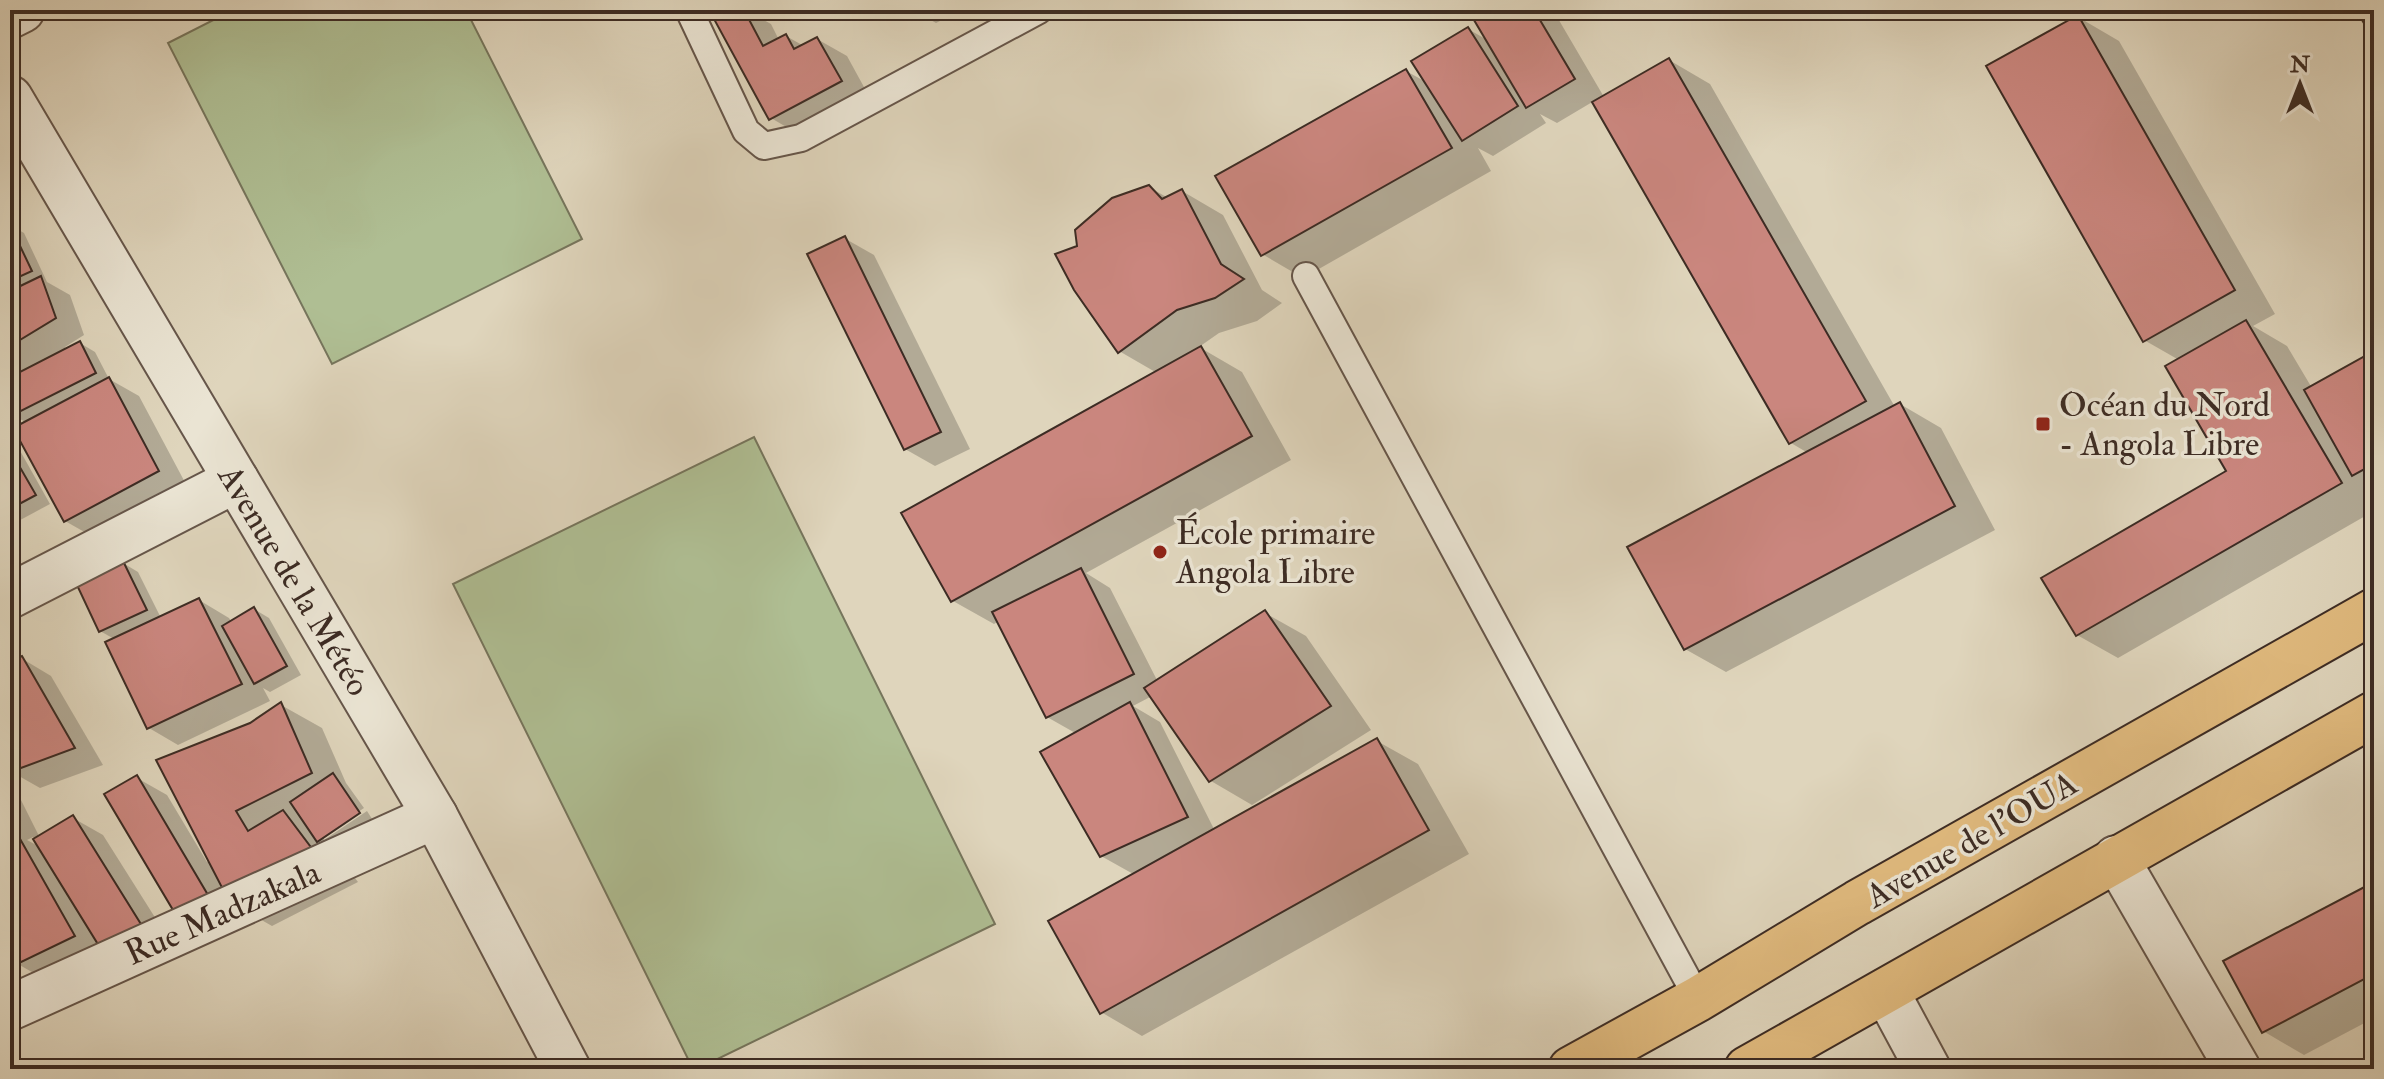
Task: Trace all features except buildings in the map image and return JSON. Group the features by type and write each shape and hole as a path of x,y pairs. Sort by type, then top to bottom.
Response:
{"main road":[{"name":"Avenue de l'OUA","path":"1571,1069 1698,999 1857,903 2374,611"},
{"path":"1747,1069 2374,714"}],"street":[{"path":"10,16 22,10"},
{"name":"Avenue de la Météo","path":"10,98 435,816 568,1069"},
{"path":"10,596 236,480"},
{"name":"Rue Madzakala","path":"10,1008 435,816"},
{"path":"2116,858 2238,1069"},
{"path":"1886,991 1928,1069"}],"lane":[{"path":"689,10 746,131 764,146 801,138 1039,10"},
{"path":"1306,276 1698,999"}],"green space":[{"path":"233,10 466,10 582,239 332,364 168,43"},
{"path":"754,437 995,924 693,1069 453,584"}],"place":[{"name":"Océan du Nord - Angola Libre","path":"2043,424"},
{"name":"École primaire Angola Libre","path":"1160,552"}]}
